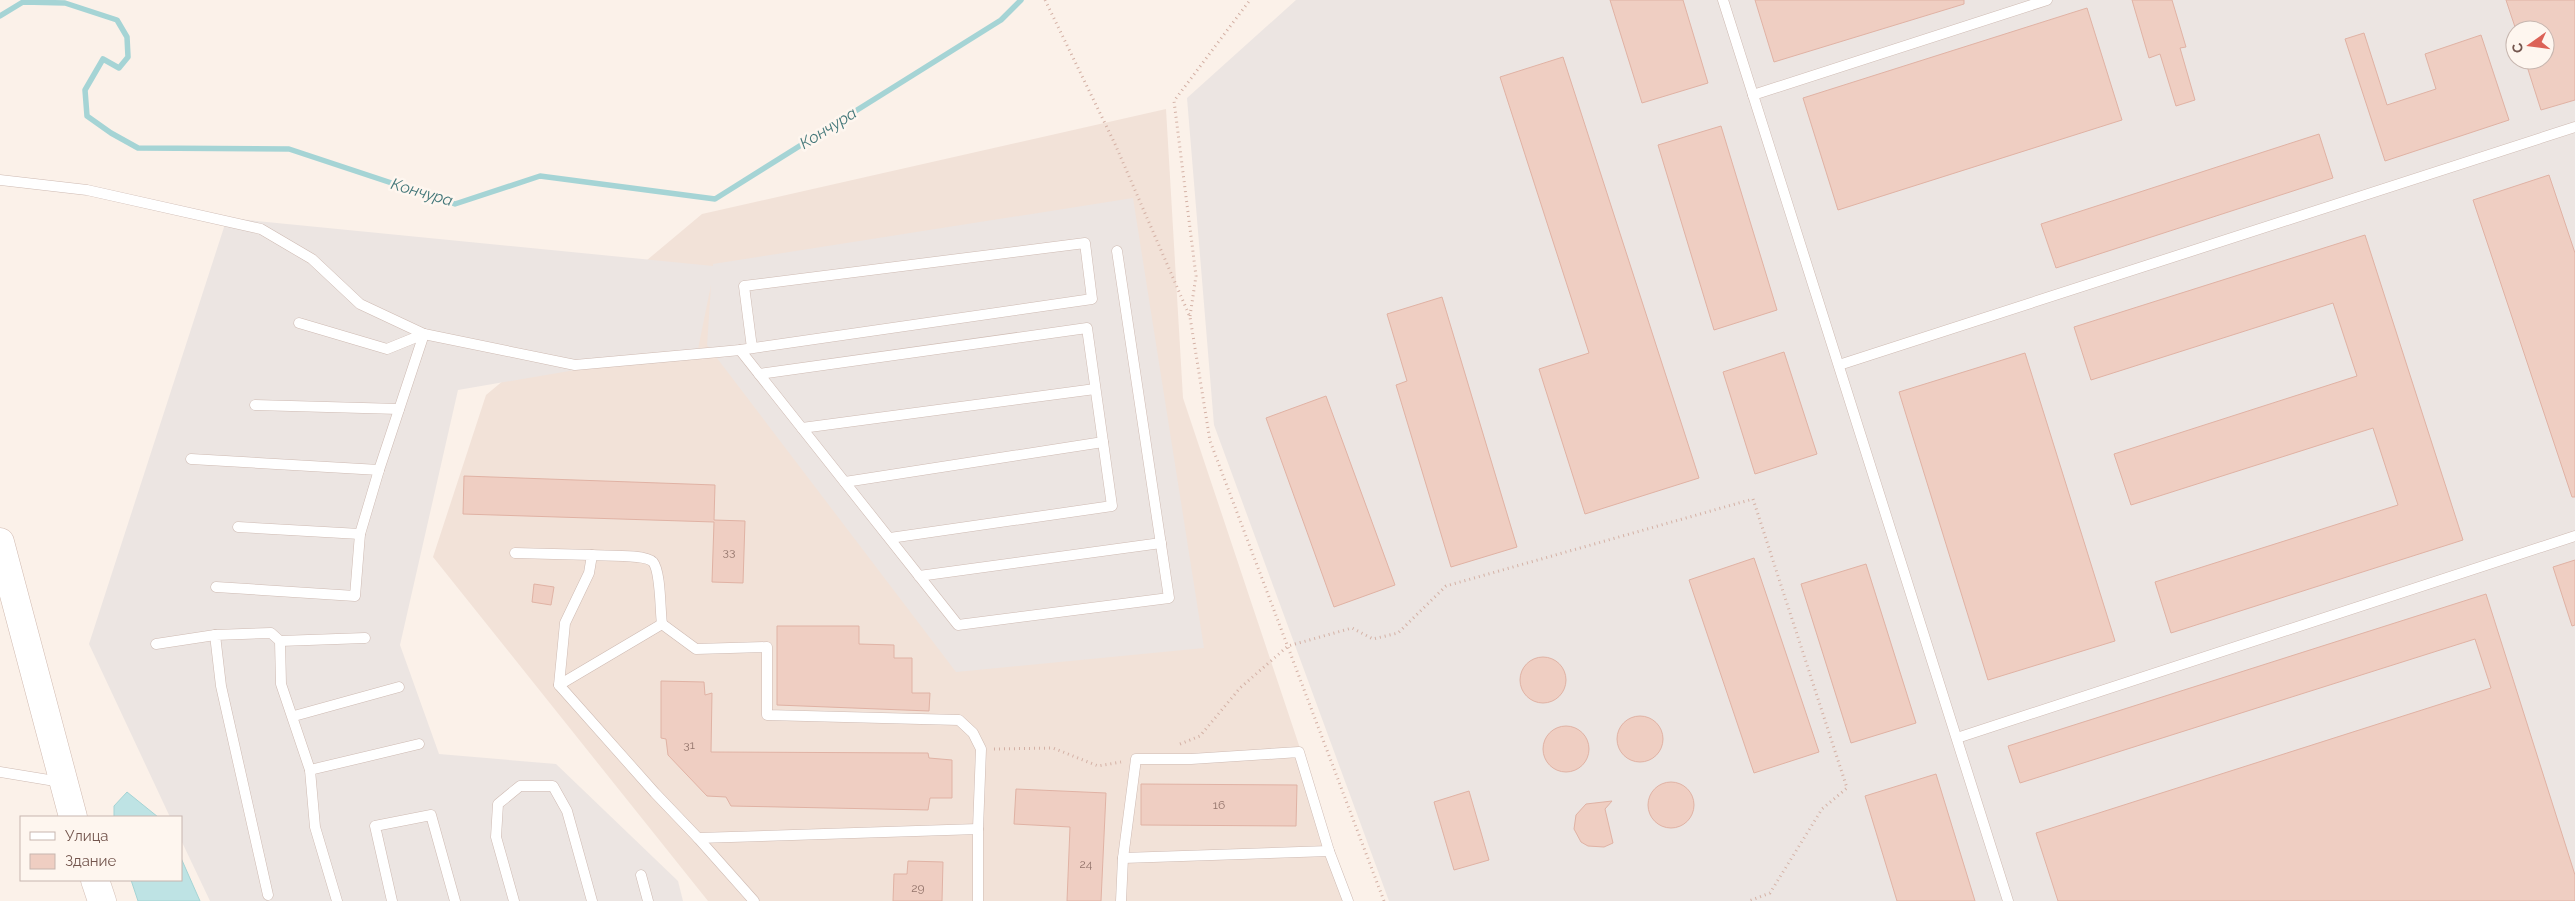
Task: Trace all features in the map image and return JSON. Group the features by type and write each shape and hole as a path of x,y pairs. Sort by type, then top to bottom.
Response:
{"main road":[{"path":"0,542 62,782 73,816"},
{"path":"95,881 102,901"}],"lane":[{"path":"1723,0 2008,901"},
{"path":"1753,95 2047,0"},
{"path":"1839,365 2575,127"},
{"path":"0,180 87,190 262,230 312,259 360,304 424,334 575,365 740,350 1092,299 1085,243 744,286 752,348"},
{"path":"740,350 958,625 1169,598 1117,251"},
{"path":"299,323 387,349 424,334"},
{"path":"759,374 1087,328 1112,506 890,538"},
{"path":"216,587 355,596 360,534 424,334"},
{"path":"802,428 1095,389"},
{"path":"255,406 399,409"},
{"path":"845,482 1103,442"},
{"path":"190,459 379,470"},
{"path":"238,527 360,534"},
{"path":"1957,738 2575,536"},
{"path":"919,576 1161,543"},
{"path":"515,553 645,558 653,562 656,571 662,624 696,648 767,647 767,715 959,720 973,733 981,750 978,901"},
{"path":"592,556 589,573 565,623 559,685 754,901"},
{"path":"559,685 662,624"},
{"path":"156,644 215,635 271,633 280,641 365,638"},
{"path":"215,635 221,686 268,895"},
{"path":"280,641 281,684 294,716 310,770 315,827 337,901"},
{"path":"294,716 400,687"},
{"path":"310,770 418,744"},
{"path":"1121,901 1123,858 1136,759 1191,759 1299,752 1329,851 1348,901"},
{"path":"0,772 62,782"},
{"path":"514,901 496,837 498,804 520,786 553,786 568,811 592,901"},
{"path":"392,901 375,826 431,815 455,901"},
{"path":"698,838 978,829"},
{"path":"1123,858 1329,851"},
{"path":"641,874 648,901"}],"path":[{"path":"1045,0 1115,144 1190,316 1210,440 1384,901"},
{"path":"1190,316 1196,276 1174,101 1250,0"},
{"path":"1172,746 1200,736 1240,688 1288,646 1352,628 1373,640 1398,633 1446,586 1753,499 1847,788 1822,809 1770,892 1749,901"},
{"path":"981,750 1053,748 1098,766 1136,759"}],"shaded area":[{"path":"1296,0 2575,0 2575,901 1389,901 1214,425 1187,98"},
{"path":"1166,109 1183,398 1351,901 708,901 433,557 486,395 702,214"},
{"path":"1133,198 1204,648 956,672 707,345 711,285 698,349 458,390 400,645 439,754 556,764 678,881 683,901 210,901 182,842 182,816 170,816 89,644 227,218 713,266 713,264"}],"water":[{"path":"127,792 157,816 114,816 114,806"},
{"path":"182,860 200,901 138,901 131,881 182,881"}],"building":[{"path":"1610,0 1683,0 1708,83 1642,103"},
{"path":"1755,0 1964,0 1964,4 1774,62"},
{"path":"2132,0 2172,0 2186,47 2180,48 2195,100 2176,106 2160,54 2149,58"},
{"path":"2506,0 2575,0 2575,100 2541,110 2528,70 2555,70 2555,20 2513,20"},
{"path":"2087,8 2122,120 1838,210 1803,98"},
{"path":"2364,33 2387,105 2436,89 2425,54 2481,35 2509,120 2385,161 2345,39"},
{"path":"1563,57 1699,478 1585,514 1539,369 1589,353 1500,77"},
{"path":"1721,126 1777,310 1714,330 1658,145"},
{"path":"2319,134 2333,178 2056,268 2041,224"},
{"path":"2549,175 2575,253 2575,497 2572,497 2473,200"},
{"path":"2365,235 2463,540 2171,633 2155,582 2398,505 2373,428 2131,505 2114,454 2357,376 2333,303 2091,380 2074,327"},
{"path":"1442,297 1517,547 1451,567 1396,385 1407,381 1387,314"},
{"path":"1784,352 1817,454 1755,474 1723,372"},
{"path":"2025,353 2115,641 1988,680 1899,392"},
{"path":"1326,396 1395,585 1334,607 1266,418"},
{"path":"464,476 715,485 714,520 745,521 743,583 712,582 714,522 463,514"},
{"path":"1754,558 1819,752 1754,773 1689,580"},
{"path":"2575,560 2575,625 2572,626 2553,567"},
{"path":"1866,564 1916,723 1851,743 1801,584"},
{"path":"534,584 554,587 551,605 532,602"},
{"path":"2486,594 2575,875 2575,901 2058,901 2036,833 2491,688 2475,639 2020,783 2008,746"},
{"path":"777,626 859,626 859,644 894,645 894,658 912,658 912,693 930,693 929,711 777,705"},
{"path":"1538,657 1548,657 1562,667 1566,680 1562,693 1556,699 1548,703 1538,703 1524,693 1520,685 1520,675 1530,661"},
{"path":"661,681 704,682 705,695 712,693 711,752 928,753 929,758 952,760 952,798 930,798 928,810 731,806 726,797 707,796 668,755 666,739 661,738"},
{"path":"1645,716 1649,717 1659,726 1662,730 1662,748 1653,758 1645,762 1635,762 1627,758 1618,748 1617,734 1621,726 1631,717"},
{"path":"1561,726 1571,726 1585,736 1589,749 1585,762 1579,768 1571,772 1561,772 1547,762 1543,754 1543,744 1553,730"},
{"path":"1936,774 1975,901 1897,901 1865,796"},
{"path":"1666,782 1676,782 1690,792 1694,805 1690,818 1684,824 1676,828 1666,828 1652,818 1648,810 1648,800 1658,786"},
{"path":"1141,784 1297,785 1296,826 1141,825"},
{"path":"1016,789 1106,793 1101,901 1067,901 1070,827 1014,824"},
{"path":"1469,791 1489,860 1454,870 1434,802"},
{"path":"1612,801 1605,809 1613,843 1604,847 1588,846 1581,842 1574,829 1576,815 1586,804"},
{"path":"908,861 943,862 942,901 893,901 894,874 907,874"}],"waterway":[{"name":"Кончура","path":"0,16 23,2 65,3 117,20 127,37 128,57 119,68 103,59 85,90 87,116 111,133 138,148 289,149 455,204 540,176 715,199 1001,20 1021,0"}]}
